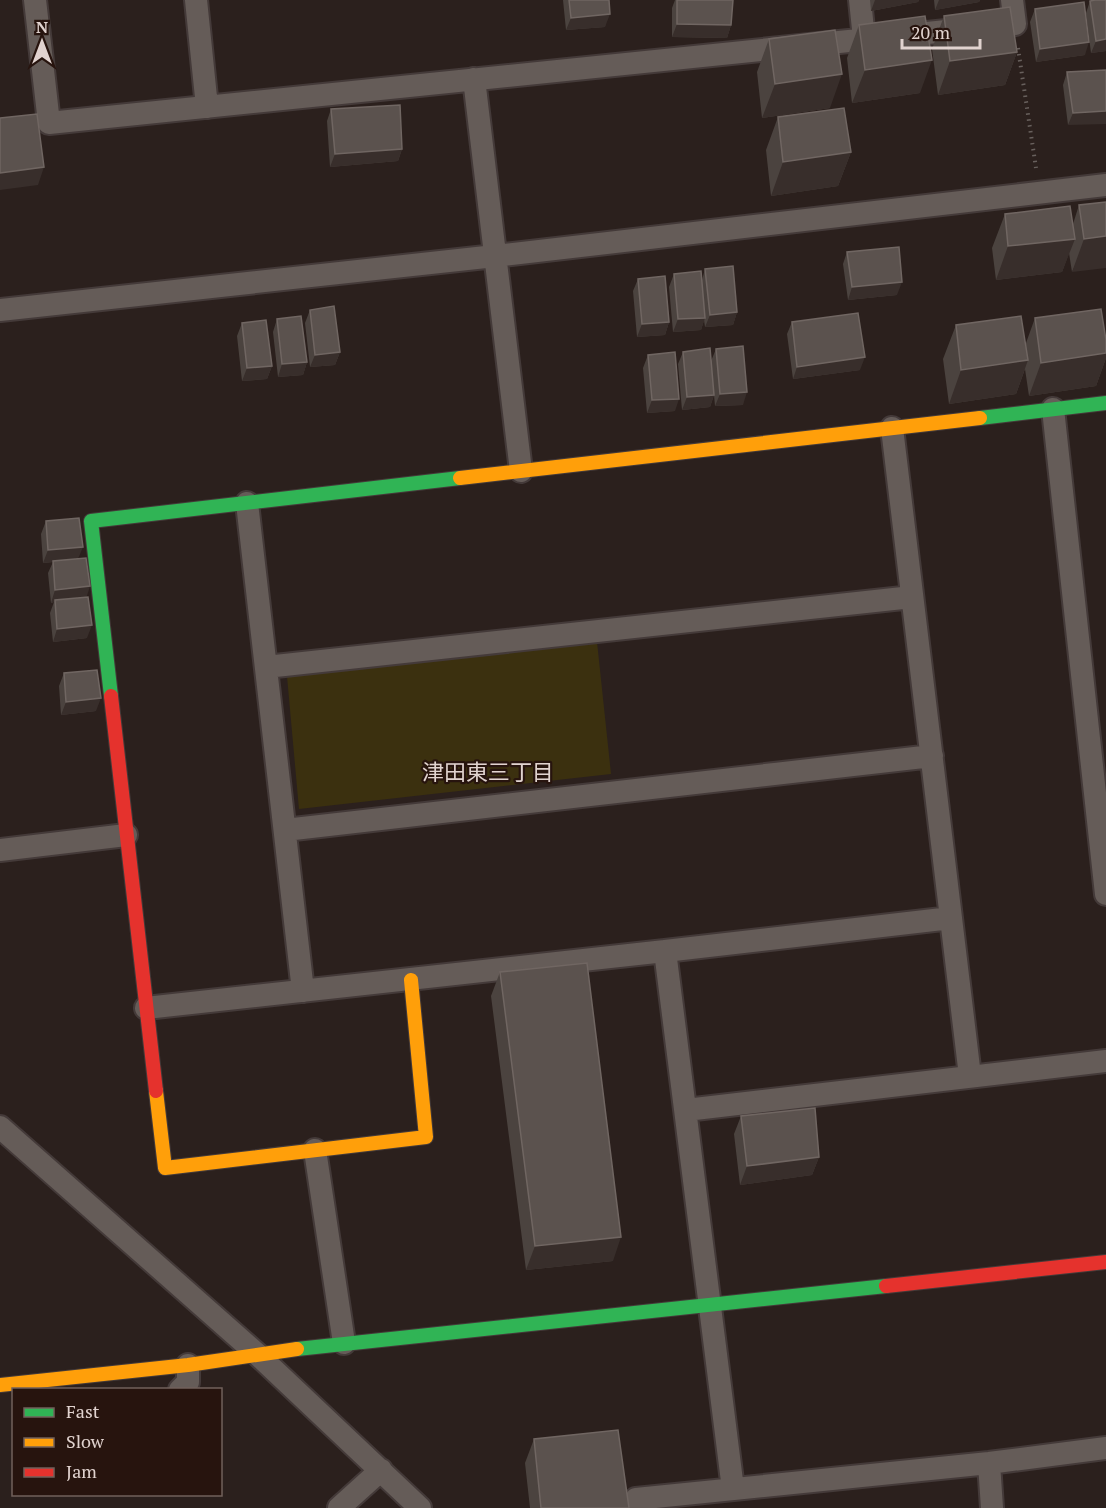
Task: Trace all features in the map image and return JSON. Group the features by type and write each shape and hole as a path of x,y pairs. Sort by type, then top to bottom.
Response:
{"street":[{"path":"36,0 50,123 1015,24 1012,0"},
{"path":"196,0 207,107"},
{"path":"860,0 864,39"},
{"path":"474,79 521,471"},
{"path":"0,310 495,256 1106,185"},
{"path":"411,980 426,1137 165,1168 91,521 1106,403"},
{"path":"1053,409 1097,728 1106,894"},
{"path":"892,428 970,1076"},
{"path":"247,503 303,992"},
{"path":"266,667 912,597"},
{"path":"285,830 932,756"},
{"path":"0,850 126,835"},
{"path":"147,1008 951,918"},
{"path":"665,951 733,1489"},
{"path":"686,1110 1106,1061"},
{"path":"0,1127 257,1354 420,1508"},
{"path":"315,1150 344,1343"},
{"path":"0,1384 188,1365 344,1343 1106,1262"},
{"path":"181,1388 188,1382 188,1365"},
{"path":"637,1508 636,1500 989,1463 1106,1448"},
{"path":"989,1463 992,1508"},
{"path":"339,1508 381,1470"}],"path":[{"path":"1015,24 1037,171"}],"shaded area":[{"path":"597,642 611,774 299,809 287,676"}],"building":[{"path":"569,0 609,0 610,14 571,18"},
{"path":"677,0 733,0 731,25 677,24"},
{"path":"1106,0 1106,39 1096,41 1090,1"},
{"path":"1084,2 1089,42 1040,49 1035,9"},
{"path":"1010,7 1017,52 950,61 944,16"},
{"path":"925,16 932,60 865,70 859,25"},
{"path":"835,30 842,74 775,84 769,39"},
{"path":"1106,70 1106,111 1073,113 1067,72"},
{"path":"400,105 402,149 335,154 331,109"},
{"path":"844,108 851,152 783,162 778,117"},
{"path":"37,114 44,167 0,173 0,118"},
{"path":"1106,202 1106,236 1084,239 1079,205"},
{"path":"1070,206 1075,239 1008,246 1005,214"},
{"path":"899,247 902,282 852,287 847,252"},
{"path":"733,266 737,312 710,315 705,269"},
{"path":"701,271 705,318 678,319 674,274"},
{"path":"665,276 669,322 642,324 638,279"},
{"path":"334,306 340,352 315,355 310,310"},
{"path":"1101,309 1106,353 1041,363 1035,318"},
{"path":"858,313 865,357 797,367 792,322"},
{"path":"301,316 307,362 282,364 277,319"},
{"path":"1021,316 1028,360 961,370 956,325"},
{"path":"266,320 272,366 247,368 242,323"},
{"path":"743,346 747,392 720,394 716,349"},
{"path":"710,348 714,395 687,397 683,352"},
{"path":"675,352 679,399 652,400 648,355"},
{"path":"79,518 83,547 48,550 46,521"},
{"path":"86,558 90,586 55,590 53,561"},
{"path":"88,597 92,625 57,629 55,600"},
{"path":"97,670 101,698 66,702 64,673"},
{"path":"587,963 621,1237 535,1246 500,972"},
{"path":"815,1108 819,1157 747,1166 741,1116"},
{"path":"618,1430 629,1508 541,1508 534,1439"}],"traffic: fast":[{"path":"980,418 1106,403"},
{"path":"111,696 91,521 460,478"},
{"path":"297,1349 886,1286"}],"traffic: slow":[{"path":"460,478 980,418"},
{"path":"156,1091 165,1168 426,1137 411,980"},
{"path":"0,1385 188,1365 297,1349"}],"traffic: jam":[{"path":"111,696 156,1091"},
{"path":"886,1286 1106,1262"}],"district":[{"name":"津田東三丁目","path":"488,772"}]}
